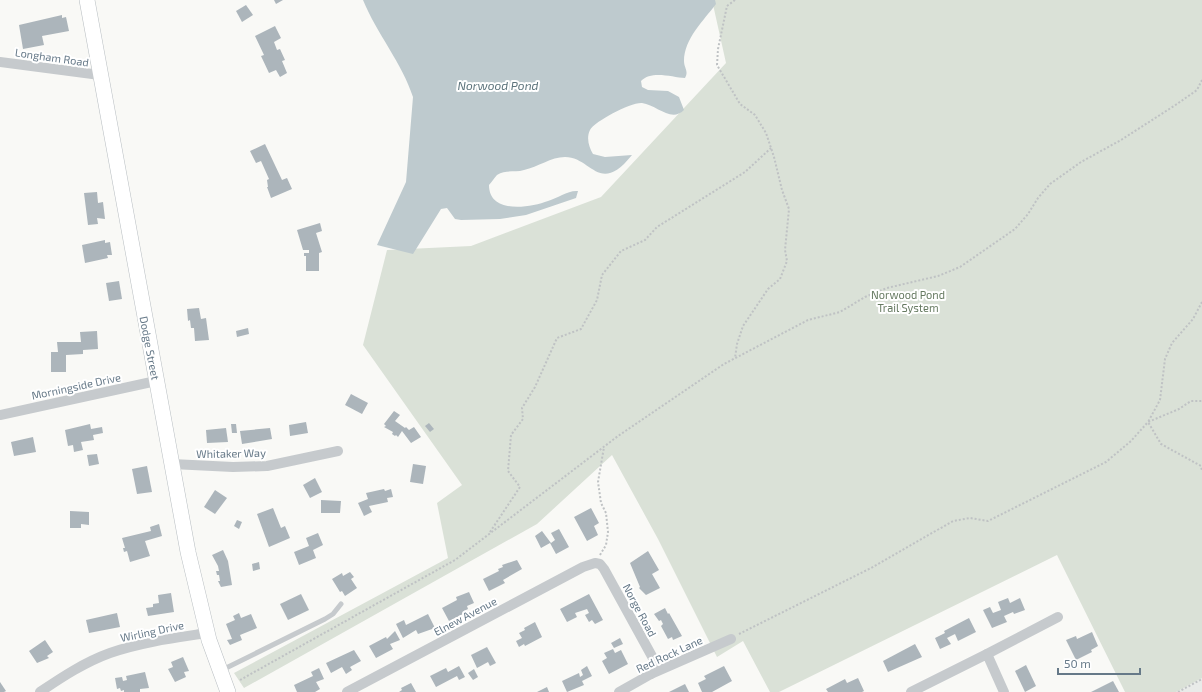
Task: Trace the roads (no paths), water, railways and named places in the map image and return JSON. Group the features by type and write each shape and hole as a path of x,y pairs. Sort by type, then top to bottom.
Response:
{"main road":[{"name":"Dodge Street","path":"87,0 188,552 207,633 228,692"}],"street":[{"name":"Longham Road","path":"0,62 100,75"},
{"name":"Morningside Drive","path":"0,415 156,381"},
{"name":"Whitaker Way","path":"172,464 220,467 267,466 338,451"},
{"name":"Norge Road","path":"595,563 600,564 610,579 651,655 654,667 651,674"},
{"name":"Elnew Avenue","path":"347,692 583,567 595,563"},
{"path":"911,692 1058,617"},
{"name":"Wirling Drive","path":"40,692 73,671 109,653 149,642 207,633"},
{"name":"Red Rock Lane","path":"619,692 651,674 731,638"},
{"path":"986,654 1004,692"}],"lane":[{"path":"220,671 325,619 333,614 341,604"}],"water":[{"name":"Norwood Pond","path":"363,0 715,0 716,4 696,30 687,45 684,61 686,71 685,78 656,75 645,78 641,81 642,87 648,90 668,91 679,97 684,110 679,114 674,115 648,104 637,104 606,117 593,126 590,130 588,142 593,154 605,157 632,155 621,167 611,173 603,174 582,162 560,157 524,170 500,173 489,185 491,194 496,201 503,205 521,207 531,206 570,192 578,191 576,198 526,215 500,219 455,219 447,208 441,209 413,254 377,245 406,182 413,97 403,72 375,25"}],"park label":[{"name":"Norwood Pond Trail System","path":"908,300"}]}
